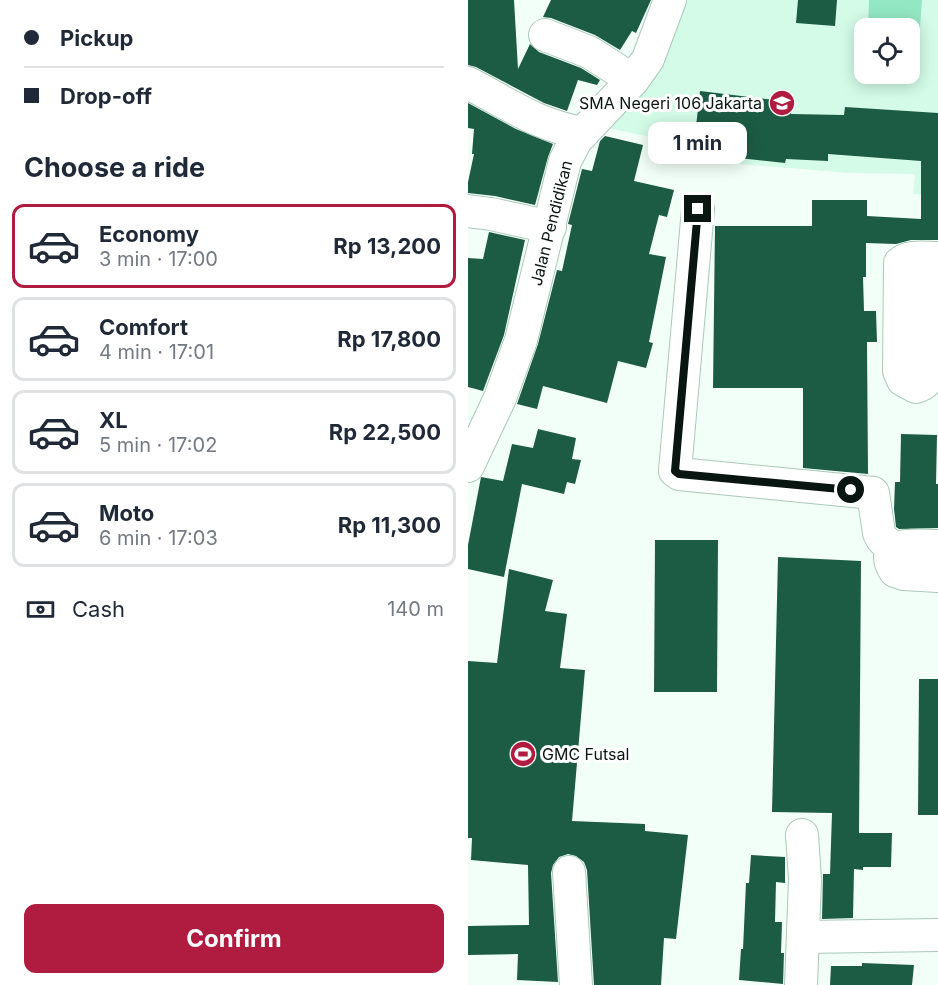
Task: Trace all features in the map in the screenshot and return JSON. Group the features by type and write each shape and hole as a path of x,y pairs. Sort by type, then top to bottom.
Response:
{"street":[{"name":"Jalan Pendidikan","path":"468,466 500,398 521,340 565,161 576,140 633,80 648,59 670,0"},
{"path":"545,35 589,52 633,80"},
{"path":"468,83 538,121 583,133"},
{"path":"698,209 675,471 679,474 873,493 879,533 882,539 895,549"},
{"path":"468,211 550,227"},
{"path":"938,546 899,546 890,555 895,571 904,574 938,576"},
{"path":"801,985 805,880 802,835"},
{"path":"569,872 576,985"},
{"path":"804,937 938,935"}],"shaded area":[{"name":"SMA Negeri 106 Jakarta","path":"678,0 938,0 938,195 913,194 915,174 850,173 678,159 679,143 608,128"}],"green space":[{"path":"869,0 922,0 920,28 920,18 868,18"}],"building":[{"path":"468,0 514,0 518,69 530,44 539,52 581,68 600,80 597,85 578,80 567,111 544,103 468,65"},
{"path":"551,0 651,0 636,33 632,31 620,50 595,35 543,17"},
{"path":"798,0 837,0 835,26 796,23"},
{"path":"700,91 792,102 791,114 844,115 845,107 938,113 938,240 911,240 896,244 866,243 866,277 863,277 864,311 876,311 877,342 867,342 868,474 803,468 803,388 713,388 715,226 812,226 812,200 867,200 867,216 921,219 921,161 828,154 828,161 786,159 785,163 693,153"},
{"path":"468,103 516,129 553,144 535,205 495,196 468,193 474,154 472,154 474,129 468,128"},
{"path":"605,136 643,145 634,181 674,190 667,217 659,215 649,254 666,257 649,342 653,343 646,368 618,361 607,403 543,386 537,409 517,404 538,344 557,270 562,271 572,225 568,224 582,169 592,171 600,141"},
{"path":"489,232 525,240 504,335 483,391 468,387 468,258 483,259"},
{"path":"538,429 576,438 572,459 581,460 575,484 567,482 564,494 522,484 504,577 468,569 468,545 481,477 503,481 512,444 533,448"},
{"path":"901,434 937,435 938,528 899,529 896,527 895,482 900,482"},
{"path":"655,540 718,540 717,692 654,692"},
{"path":"778,557 861,561 859,833 892,833 891,867 854,869 853,918 822,919 823,874 830,874 832,813 772,812"},
{"path":"509,569 553,580 545,611 567,614 560,668 585,670 572,821 645,824 645,831 688,835 676,939 664,938 661,985 594,985 587,870 584,862 568,854 559,857 551,873 558,982 517,980 518,954 468,955 468,926 529,925 528,865 471,860 472,838 468,838 468,661 497,663"},
{"path":"919,679 938,679 938,815 918,815"},
{"path":"751,855 785,857 785,883 776,882 775,922 782,922 783,984 739,980 746,883 749,883"},
{"path":"862,963 914,965 912,985 830,985 831,966 862,966"}],"place":[{"name":"SMA Negeri 106 Jakarta","path":"782,103"},
{"name":"GMC Futsal","path":"523,754"}],"route":[{"path":"698,209 675,471 679,474 851,490"}]}
